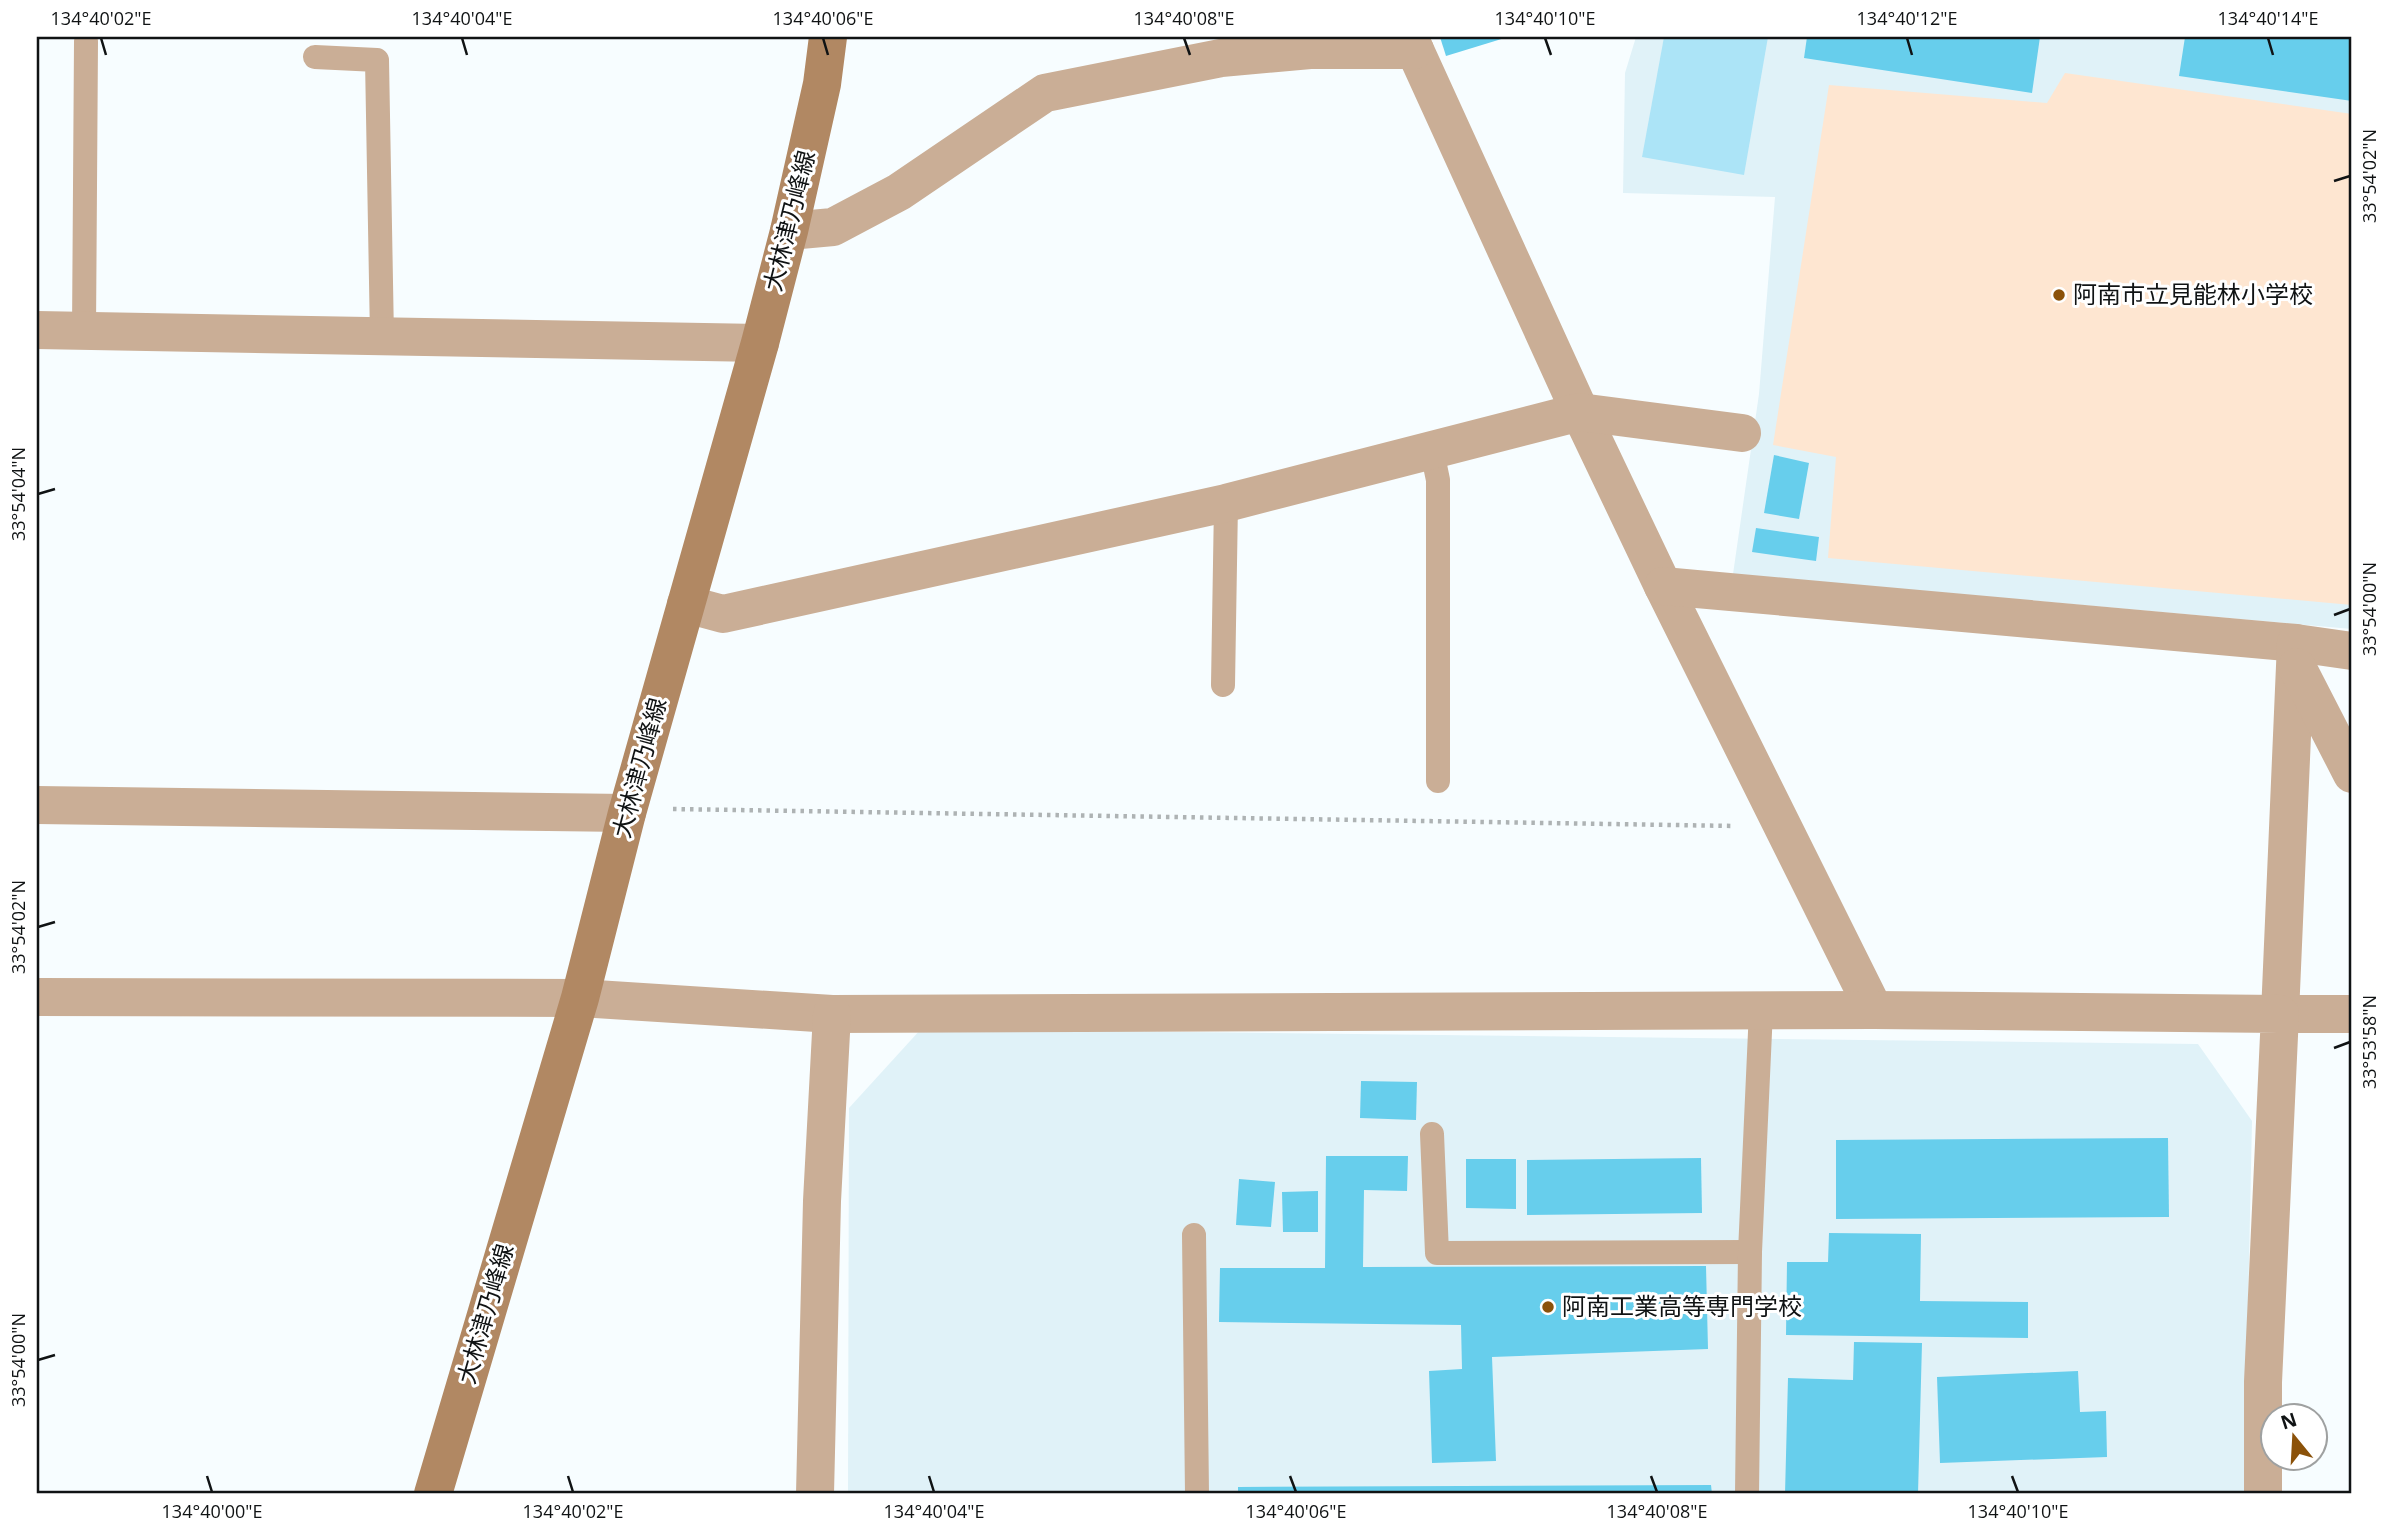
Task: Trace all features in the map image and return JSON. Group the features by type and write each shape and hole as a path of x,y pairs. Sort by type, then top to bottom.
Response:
{"main road":[{"name":"大林津乃峰線","path":"433,1494 579,998 627,813 760,343 789,232 822,84 828,37"}],"street":[{"path":"789,232 834,227 888,198 1045,93 1221,58 1412,43 1580,412 1663,586 1874,1010"},
{"path":"37,330 760,343"},
{"path":"686,604 723,614 1226,503 1580,412 1742,433"},
{"path":"1663,586 2296,654 2352,651"},
{"path":"2296,654 2352,774"},
{"path":"2263,1494 2263,1382 2296,654"},
{"path":"37,805 627,813"},
{"path":"37,997 579,998 832,1014 1874,1010 2352,1014"},
{"path":"815,1494 822,1201 832,1014"}],"lane":[{"path":"84,331 86,42"},
{"path":"315,57 377,60 382,337"},
{"path":"1432,451 1438,480 1438,781"},
{"path":"1223,685 1226,503"},
{"path":"1747,1494 1750,1252 1761,1010"},
{"path":"1432,1134 1437,1253 1750,1252"},
{"path":"1194,1235 1197,1494"}],"path":[{"path":"627,813 667,808 1735,826 1781,821"}],"shaded area":[{"name":"阿南市立見能林小学校","path":"1636,37 2352,37 2352,629 1733,574 1759,394 1775,197 1623,193 1625,73"},
{"name":"阿南市立見能林小学校","path":"2065,73 2352,114 2352,605 1828,558 1836,457 1773,445 1829,85 2047,103"},
{"name":"阿南工業高等専門学校","path":"921,1029 2198,1044 2252,1121 2244,1494 848,1494 849,1108"}],"water":[{"path":"1664,37 1768,37 1744,175 1642,157"}],"building":[{"path":"1440,37 1508,37 1446,56"},
{"path":"1807,37 2040,37 2032,93 1804,58"},
{"path":"2185,37 2352,37 2352,101 2179,76"},
{"path":"1774,455 1809,463 1799,519 1764,513"},
{"path":"1756,528 1819,537 1816,561 1752,552"},
{"path":"1361,1081 1417,1082 1416,1120 1360,1118"},
{"path":"2168,1138 2169,1217 1836,1219 1836,1140"},
{"path":"1326,1156 1408,1156 1407,1191 1364,1190 1363,1267 1706,1266 1708,1349 1492,1357 1496,1461 1432,1463 1429,1371 1462,1369 1461,1325 1219,1322 1220,1268 1325,1268"},
{"path":"1701,1158 1702,1213 1527,1215 1527,1160"},
{"path":"1466,1159 1516,1159 1516,1209 1466,1208"},
{"path":"1239,1179 1275,1182 1271,1227 1236,1225"},
{"path":"1318,1191 1318,1232 1283,1232 1282,1192"},
{"path":"1829,1233 1921,1234 1920,1301 2028,1302 2028,1338 1786,1335 1787,1262 1828,1262"},
{"path":"1854,1342 1922,1343 1918,1494 1785,1494 1788,1378 1853,1380"},
{"path":"2078,1371 2080,1412 2106,1411 2107,1457 1940,1463 1937,1377"},
{"path":"1711,1485 1712,1494 1238,1494 1238,1487"}],"place":[{"name":"阿南市立見能林小学校","path":"2059,295"},
{"name":"阿南工業高等専門学校","path":"1548,1307"}]}
